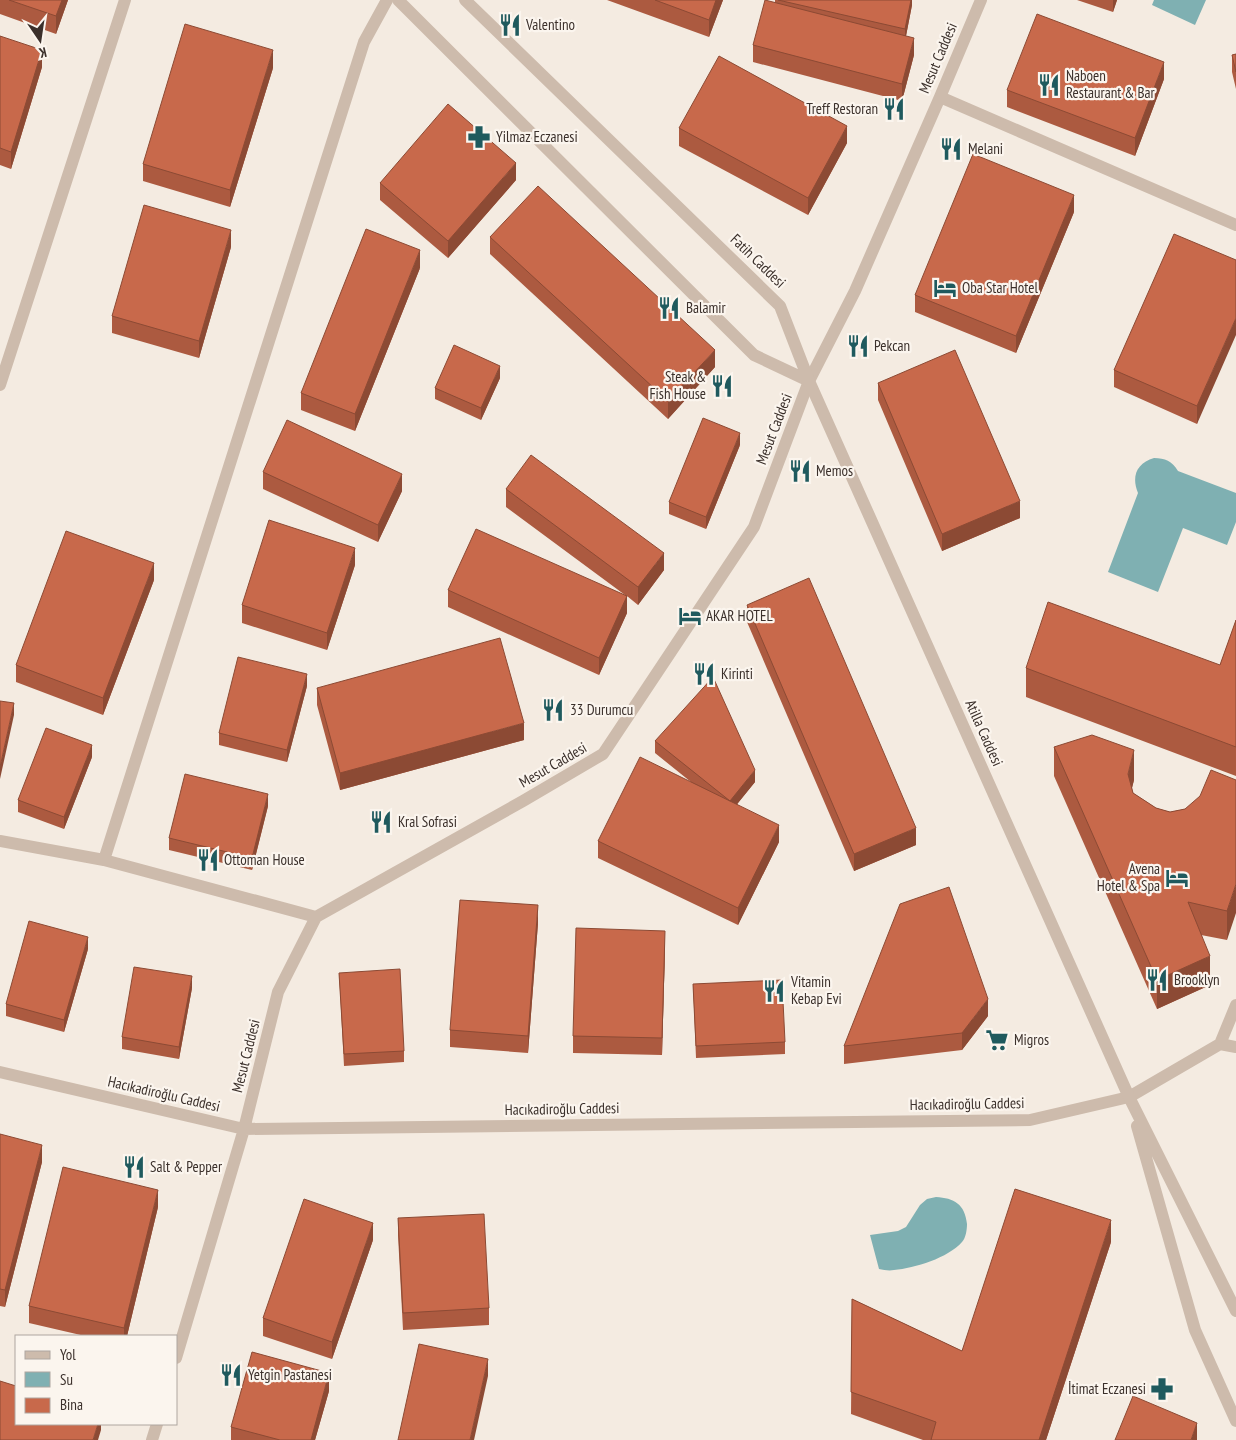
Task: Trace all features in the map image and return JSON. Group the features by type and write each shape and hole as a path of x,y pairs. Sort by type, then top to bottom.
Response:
{"street":[{"path":"0,386 124,0"},
{"path":"104,860 364,42 387,0"},
{"path":"398,0 754,355 809,381"},
{"name":"Fatih Caddesi","path":"465,0 780,306 809,381"},
{"name":"Mesut Caddesi","path":"178,1351 244,1129 278,992 316,917 603,754 754,526 809,381 855,291 981,0"},
{"path":"940,97 1236,225"},
{"name":"Atilla Caddesi","path":"809,381 1129,1097"},
{"path":"0,841 104,860 316,917"},
{"path":"1236,1005 1220,1044 1236,1048"},
{"name":"Hacıkadiroğlu Caddesi","path":"0,1072 244,1129 1030,1120 1129,1097 1220,1044"},
{"path":"1129,1097 1236,1311"},
{"path":"1129,1097 1195,1330 1236,1421"},
{"path":"152,1440 157,1425"}],"water":[{"path":"1154,0 1206,0 1195,25 1152,5"},
{"path":"1154,458 1168,461 1178,471 1236,493 1236,522 1227,545 1183,528 1158,592 1108,572 1138,493 1135,481 1137,471 1143,463"},
{"path":"936,1197 958,1203 964,1211 967,1224 963,1240 956,1248 931,1261 902,1269 879,1269 870,1235 898,1231 906,1227 920,1205 927,1199"}],"building":[{"path":"9,0 62,0 56,16"},
{"path":"655,0 716,0 709,20"},
{"path":"765,0 914,38 902,84 753,45"},
{"path":"778,0 911,0 905,29"},
{"path":"1037,14 1164,62 1135,138 1007,90"},
{"path":"185,24 273,50 230,190 143,164"},
{"path":"0,36 42,50 11,152 0,148"},
{"path":"1236,54 1236,72 1232,55"},
{"path":"719,56 847,126 808,198 679,128"},
{"path":"448,104 516,163 448,241 380,183"},
{"path":"973,154 1074,195 1016,336 915,295"},
{"path":"538,186 715,350 668,401 490,237"},
{"path":"144,205 231,230 199,341 112,316"},
{"path":"366,229 420,250 355,414 301,393"},
{"path":"1174,234 1236,260 1236,318 1197,406 1114,370"},
{"path":"454,345 500,366 481,408 435,388"},
{"path":"955,350 1020,501 942,534 878,383"},
{"path":"703,418 740,433 706,517 669,502"},
{"path":"287,420 402,474 378,525 263,472"},
{"path":"531,455 664,553 638,587 506,489"},
{"path":"269,520 355,548 327,633 242,605"},
{"path":"476,529 627,596 599,658 448,590"},
{"path":"66,531 154,563 103,698 16,665"},
{"path":"809,578 916,828 854,854 747,605"},
{"path":"1048,602 1220,665 1236,620 1236,747 1026,668"},
{"path":"500,638 524,723 340,773 317,688"},
{"path":"238,657 307,674 287,750 219,733"},
{"path":"713,677 755,770 730,801 655,741"},
{"path":"0,701 14,703 0,767"},
{"path":"46,728 92,745 64,817 18,800"},
{"path":"1092,735 1134,750 1128,774 1133,793 1156,808 1170,812 1185,809 1200,796 1211,770 1236,780 1236,884 1227,911 1188,902 1210,956 1157,980 1054,747"},
{"path":"640,757 779,825 738,908 598,841"},
{"path":"185,774 268,794 252,858 169,838"},
{"path":"949,887 988,999 962,1033 844,1046 900,904"},
{"path":"460,900 538,905 528,1036 450,1030"},
{"path":"29,921 88,937 64,1020 6,1004"},
{"path":"576,928 665,931 662,1038 573,1036"},
{"path":"134,967 192,976 179,1047 122,1037"},
{"path":"400,969 404,1051 344,1054 339,973"},
{"path":"782,980 785,1042 696,1046 693,984"},
{"path":"0,1134 42,1145 5,1290 0,1289"},
{"path":"63,1167 158,1190 124,1328 29,1306"},
{"path":"1015,1189 1111,1220 1039,1440 931,1440 936,1422 851,1392 852,1299 962,1351"},
{"path":"304,1199 373,1223 332,1342 263,1318"},
{"path":"484,1214 489,1308 403,1313 398,1218"},
{"path":"419,1344 488,1359 470,1440 398,1440"},
{"path":"252,1352 329,1373 311,1440 280,1440 231,1427"},
{"path":"0,1381 15,1386 15,1425 98,1425 93,1440 0,1440"},
{"path":"1133,1396 1197,1423 1191,1440 1115,1440"}],"place":[{"name":"Valentino","path":"510,25"},
{"name":"Naboen Restaurant & Bar","path":"1049,85"},
{"name":"Treff Restoran","path":"894,109"},
{"name":"Yilmaz Eczanesi","path":"479,137"},
{"name":"Melani","path":"951,149"},
{"name":"Oba Star Hotel","path":"945,288"},
{"name":"Balamir","path":"669,308"},
{"name":"Pekcan","path":"858,346"},
{"name":"Steak & Fish House","path":"722,386"},
{"name":"Memos","path":"800,471"},
{"name":"AKAR HOTEL","path":"690,616"},
{"name":"Kirinti","path":"704,674"},
{"name":"33 Durumcu","path":"553,710"},
{"name":"Kral Sofrasi","path":"381,822"},
{"name":"Ottoman House","path":"208,860"},
{"name":"Avena Hotel & Spa","path":"1177,878"},
{"name":"Brooklyn","path":"1157,980"},
{"name":"Vitamin Kebap Evi","path":"774,991"},
{"name":"Migros","path":"997,1040"},
{"name":"Salt & Pepper","path":"134,1167"},
{"name":"Yetgin Pastanesi","path":"231,1375"},
{"name":"İtimat Eczanesi","path":"1162,1389"}]}
